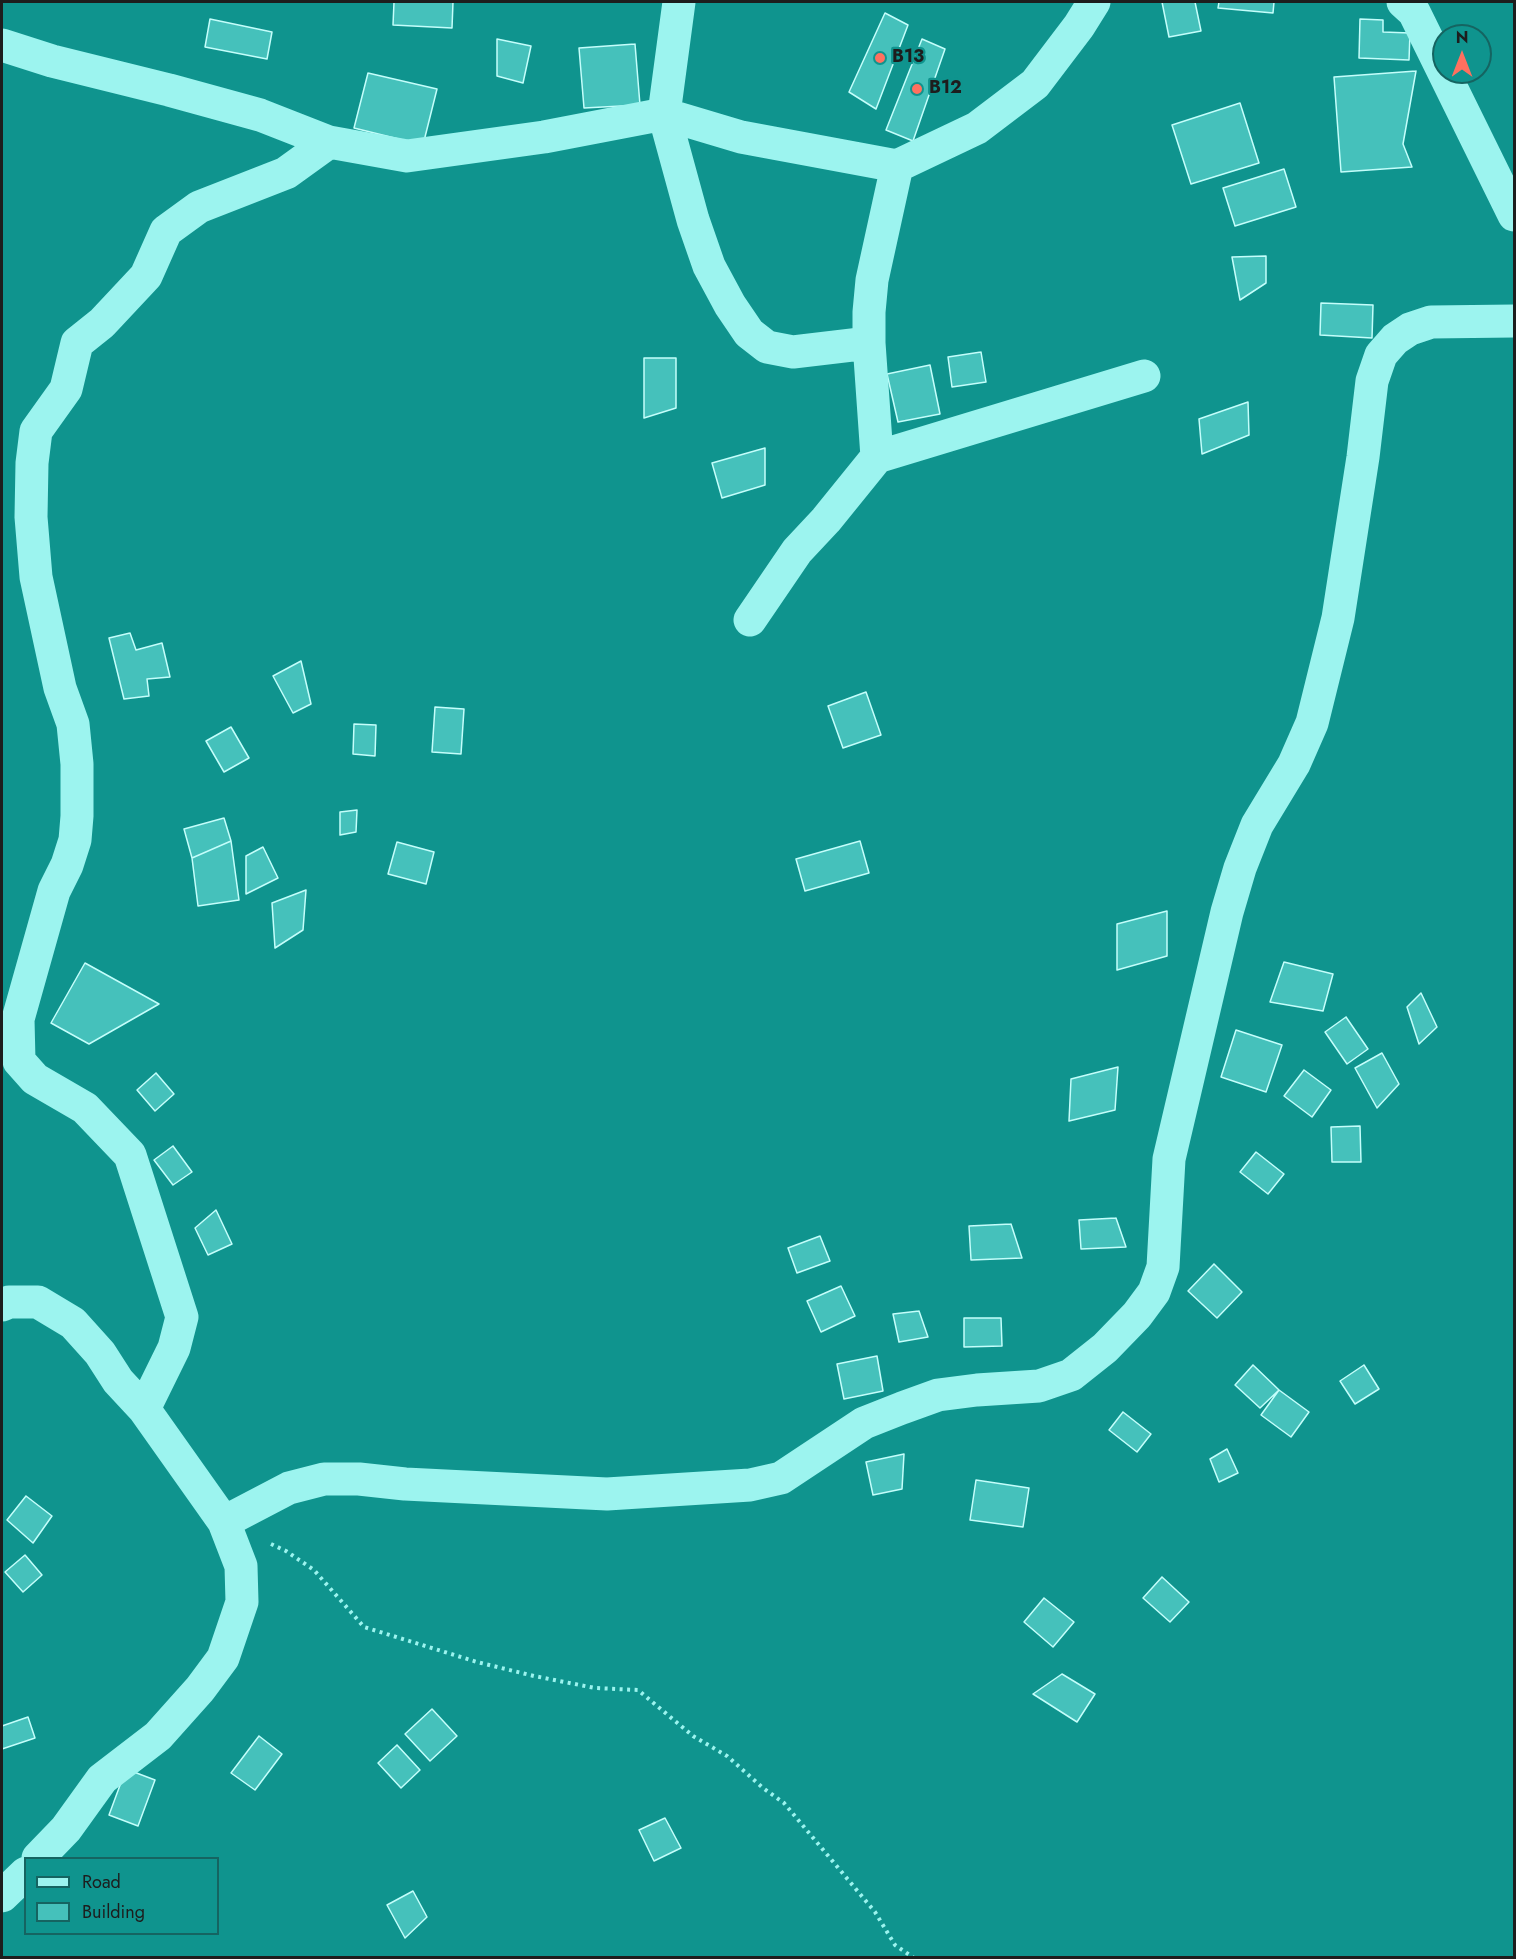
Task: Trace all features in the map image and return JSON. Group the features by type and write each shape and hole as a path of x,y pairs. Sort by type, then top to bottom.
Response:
{"street":[{"path":"679,2 664,114 693,220 709,266 730,305 749,333 767,347 793,352 869,344"},
{"path":"2,45 52,61 260,115 329,142 407,156 544,137 664,114 741,137 897,166 977,128 1035,84 1079,26 1094,2"},
{"path":"1403,2 1414,12 1515,215"},
{"path":"144,1409 174,1348 182,1317 130,1155 85,1108 35,1078 19,1061 18,1019 54,891 67,865 75,840 77,816 74,724 60,688 36,577 31,518 32,463 36,431 66,389 77,343 102,323 146,276 166,231 199,207 286,173 329,142"},
{"path":"877,458 869,312 872,280 897,166"},
{"path":"224,1522 289,1488 324,1479 359,1479 405,1484 607,1494 750,1485 781,1478 864,1423 902,1407 938,1395 1039,1386 1071,1375 1105,1348 1137,1315 1154,1292 1163,1267 1169,1159 1224,924 1240,868 1257,825 1294,764 1312,723 1338,618 1363,457 1372,381 1381,355 1395,339 1410,329 1431,322 1515,321"},
{"path":"750,620 797,551 877,458 1144,376"},
{"path":"2,1080 35,1078"},
{"path":"2,1305 9,1302 38,1302 73,1323 100,1353 118,1381 144,1409 224,1522 241,1566 242,1602 223,1658 200,1689 158,1736 102,1779 66,1828 39,1857"},
{"path":"2,1896 24,1875"}],"path":[{"path":"224,1522 286,1551 314,1570 364,1627 477,1662 534,1676 595,1688 638,1690 693,1736 726,1756 784,1803 875,1912 895,1945 914,1958"}],"building":[{"path":"394,2 453,2 452,28 393,25"},
{"path":"1162,2 1195,2 1201,31 1169,37"},
{"path":"1219,2 1274,2 1273,13 1218,8"},
{"name":"B13","path":"885,13 908,25 876,109 849,92"},
{"path":"210,19 272,32 267,59 205,47"},
{"path":"1360,19 1383,20 1383,32 1410,33 1409,60 1359,58"},
{"path":"497,39 531,46 523,83 497,76"},
{"name":"B12","path":"922,39 945,49 913,141 886,130"},
{"path":"635,44 640,105 584,108 579,48"},
{"path":"1416,71 1403,144 1412,167 1341,172 1334,77"},
{"path":"368,73 437,89 423,145 354,128"},
{"path":"1240,103 1259,163 1191,184 1172,125"},
{"path":"1284,169 1296,207 1235,226 1223,188"},
{"path":"1266,256 1266,283 1240,300 1232,257"},
{"path":"1321,303 1373,305 1372,338 1320,335"},
{"path":"981,352 986,382 952,387 948,357"},
{"path":"644,358 676,358 676,408 644,418"},
{"path":"930,365 940,414 898,422 887,374"},
{"path":"1248,402 1249,435 1202,454 1199,419"},
{"path":"765,448 765,485 722,498 712,463"},
{"path":"130,633 136,650 162,643 170,677 147,679 149,696 124,699 109,638"},
{"path":"301,661 311,704 293,713 273,676"},
{"path":"866,692 881,735 843,748 828,706"},
{"path":"435,707 464,709 461,754 432,752"},
{"path":"354,724 376,725 375,756 353,754"},
{"path":"231,727 249,758 224,772 206,741"},
{"path":"357,810 356,832 340,835 340,812"},
{"path":"224,818 231,841 192,858 184,829"},
{"path":"231,841 239,900 198,906 192,858"},
{"path":"860,841 869,873 805,891 796,859"},
{"path":"397,842 434,852 426,884 388,874"},
{"path":"263,847 278,878 246,894 246,856"},
{"path":"306,890 303,930 275,948 272,903"},
{"path":"1167,911 1167,956 1117,970 1117,924"},
{"path":"1284,962 1333,974 1323,1011 1270,1002"},
{"path":"85,963 159,1004 89,1044 51,1023"},
{"path":"1421,993 1437,1027 1419,1044 1407,1007"},
{"path":"1346,1017 1368,1049 1347,1064 1325,1032"},
{"path":"1236,1030 1282,1045 1266,1092 1221,1077"},
{"path":"1382,1053 1399,1084 1377,1108 1355,1068"},
{"path":"1118,1067 1115,1110 1069,1121 1071,1079"},
{"path":"1304,1070 1331,1090 1312,1117 1284,1096"},
{"path":"156,1073 174,1094 155,1111 137,1090"},
{"path":"1360,1126 1361,1162 1332,1162 1331,1127"},
{"path":"173,1146 192,1172 173,1185 154,1160"},
{"path":"1256,1152 1284,1174 1268,1194 1240,1172"},
{"path":"216,1210 232,1244 208,1255 195,1228"},
{"path":"1116,1218 1126,1247 1081,1249 1079,1220"},
{"path":"1011,1224 1022,1258 971,1260 969,1226"},
{"path":"820,1236 830,1261 797,1273 788,1248"},
{"path":"1214,1264 1242,1292 1217,1318 1188,1291"},
{"path":"841,1286 855,1316 821,1332 807,1301"},
{"path":"919,1311 928,1337 899,1342 893,1314"},
{"path":"964,1318 1001,1318 1002,1346 964,1347"},
{"path":"877,1356 883,1391 844,1399 837,1364"},
{"path":"1253,1365 1279,1390 1260,1408 1235,1385"},
{"path":"1364,1365 1379,1389 1355,1404 1340,1381"},
{"path":"1279,1390 1309,1412 1291,1437 1261,1415"},
{"path":"1123,1412 1151,1434 1137,1452 1109,1430"},
{"path":"1227,1449 1238,1473 1219,1482 1210,1459"},
{"path":"904,1454 902,1489 873,1495 866,1462"},
{"path":"976,1480 1029,1488 1023,1527 970,1520"},
{"path":"26,1496 52,1516 33,1543 7,1520"},
{"path":"25,1555 42,1575 23,1592 5,1572"},
{"path":"1162,1577 1189,1602 1170,1622 1143,1598"},
{"path":"1044,1598 1074,1622 1053,1647 1024,1622"},
{"path":"1062,1674 1095,1694 1077,1722 1033,1694"},
{"path":"432,1709 457,1736 430,1761 405,1734"},
{"path":"28,1717 35,1738 2,1749 2,1726"},
{"path":"259,1736 282,1754 255,1790 231,1773"},
{"path":"397,1745 420,1770 401,1788 378,1763"},
{"path":"126,1769 155,1780 138,1826 109,1815"},
{"path":"665,1818 681,1848 654,1861 639,1830"},
{"path":"413,1891 427,1917 405,1938 387,1905"}],"place":[{"name":"B13","path":"880,58"},
{"name":"B12","path":"917,89"}]}
